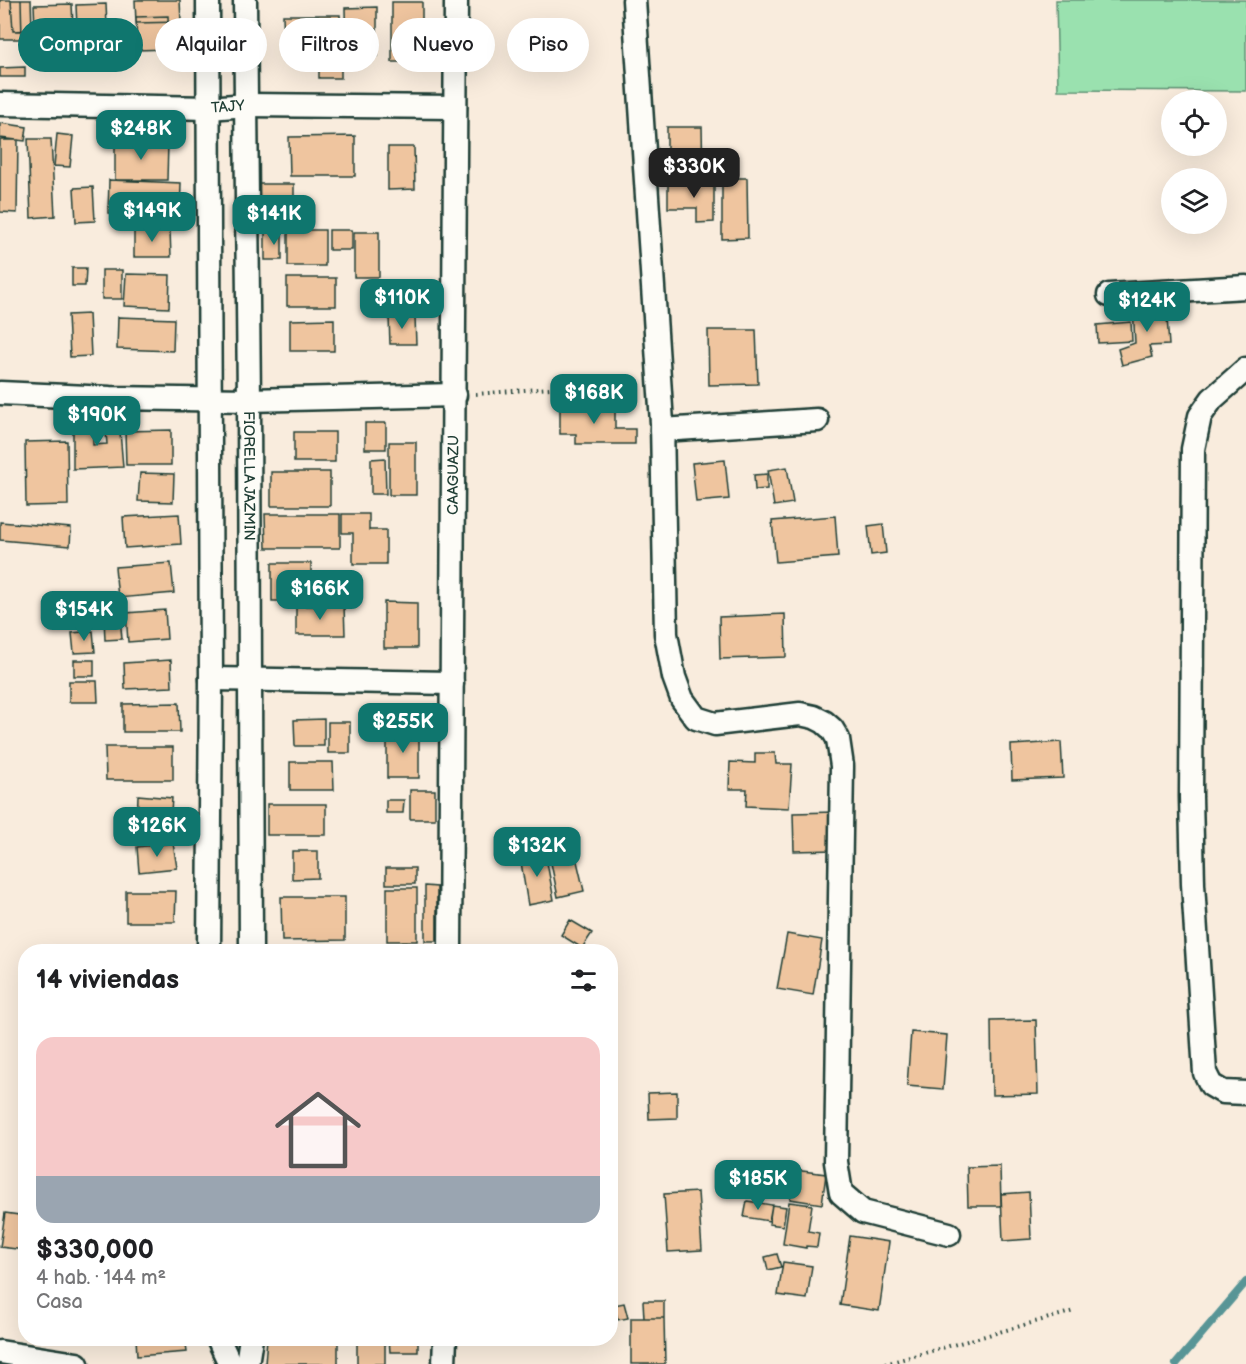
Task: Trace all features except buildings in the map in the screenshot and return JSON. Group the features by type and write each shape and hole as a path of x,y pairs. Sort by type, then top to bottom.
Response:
{"street":[{"path":"208,0 211,679 209,944"},
{"name":"FIORELLA JAZMIN","path":"245,0 251,944"},
{"name":"CAAGUAZU","path":"450,944 456,0"},
{"path":"634,0 662,430 666,634 674,678 682,699 696,718 715,724 800,714 825,722 838,739 842,766 836,1162 842,1193 863,1212 949,1234"},
{"name":"TAJY","path":"0,104 210,108 246,105 455,107"},
{"path":"1109,295 1246,287"},
{"path":"1246,369 1212,399 1200,416 1193,449 1190,742 1193,884 1205,1073 1211,1086 1223,1092 1246,1093"},
{"path":"0,393 110,398 249,400 454,395"},
{"path":"662,430 817,420"},
{"path":"211,679 452,683"},
{"path":"222,1346 230,1364"},
{"path":"247,1364 250,1346"},
{"path":"444,1364 445,1346"},
{"path":"0,1352 76,1364"}],"path":[{"path":"454,395 658,379"},
{"path":"885,1364 1074,1311"}],"green space":[{"path":"1056,0 1246,0 1246,91 1058,90"}],"waterway":[{"path":"1176,1364 1246,1282"}]}
